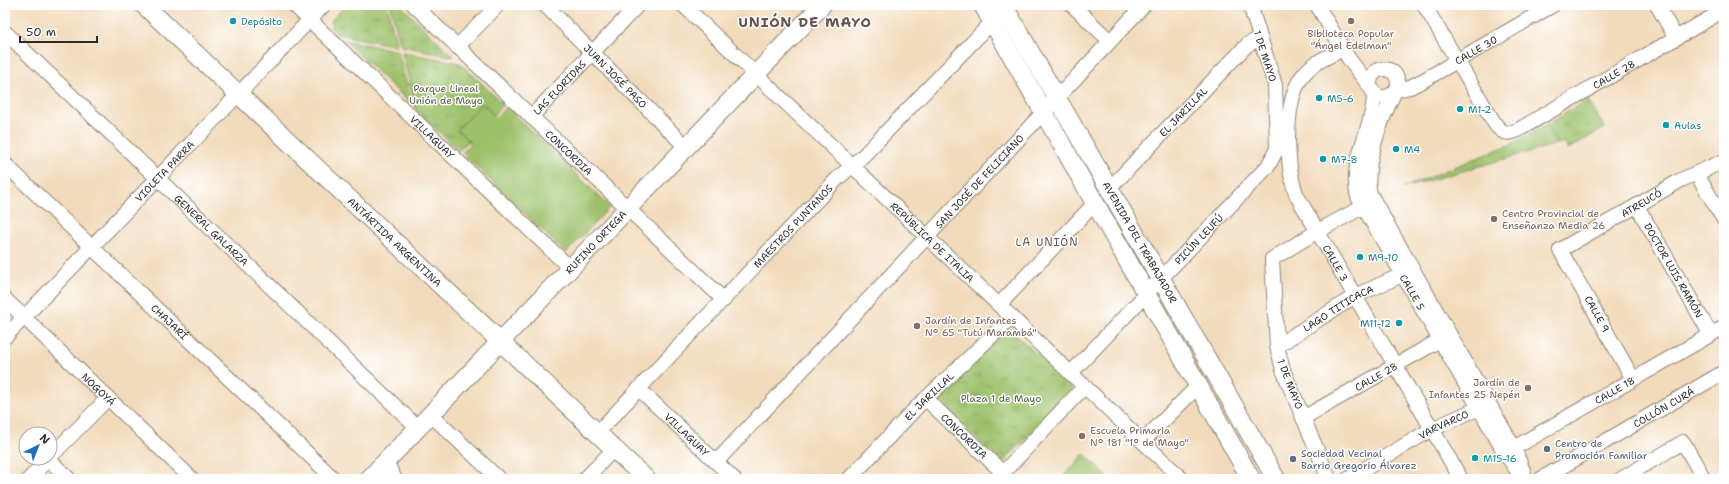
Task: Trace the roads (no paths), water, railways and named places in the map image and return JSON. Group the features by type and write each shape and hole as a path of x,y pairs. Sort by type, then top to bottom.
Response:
{"main road":[{"name":"ANTÁRTIDA ARGENTINA","path":"144,5 237,95 646,479"},
{"name":"RUFINO ORTEGA","path":"370,479 822,5"},
{"name":"AVENIDA DEL TRABAJADOR","path":"983,5 1095,204 1148,294 1250,478"},
{"name":"AVENIDA DEL TRABAJADOR","path":"1003,5 1109,189 1163,278 1276,479"}],"street":[{"name":"VILLAGUAY","path":"294,5 570,268"},
{"name":"VIOLETA PARRA","path":"5,337 324,5"},
{"name":"CONCORDIA","path":"414,5 724,300"},
{"path":"458,47 498,5"},
{"name":"JUAN JOSÉ PASO","path":"545,5 686,147"},
{"name":"LAS FLORIDAS","path":"531,117 638,5"},
{"name":"REPÚBLICA DE ITALIA","path":"683,5 1182,479"},
{"path":"1072,5 1110,41"},
{"name":"SAN JOSÉ DE FELICIANO","path":"716,462 1144,5"},
{"name":"1 DE MAYO","path":"1250,5 1275,85 1277,145 1275,156"},
{"path":"1317,5 1343,48 1372,90"},
{"path":"1424,5 1457,60"},
{"name":"CALLE 30","path":"1372,90 1382,97 1417,84 1553,5"},
{"path":"1657,5 1676,38"},
{"name":"CALLE 28","path":"1457,60 1495,124 1503,132 1508,134 1518,130 1724,10"},
{"name":"MAESTROS PUNTANOS","path":"598,433 838,179 992,22"},
{"name":"GENERAL GALARZA","path":"5,32 418,428"},
{"name":"EL JARILLAL","path":"1109,189 1247,45 1260,38"},
{"name":"CALLE 3","path":"1343,48 1305,72 1297,85 1291,102 1290,178 1298,196 1461,479"},
{"path":"1372,90 1371,79 1373,74 1376,71 1386,69 1394,73 1398,81 1395,91"},
{"name":"CALLE 5","path":"1372,90 1372,109 1355,170 1355,187 1368,205 1526,479"},
{"name":"CALLE 5","path":"1395,91 1381,124 1369,168 1368,205 1402,275 1444,338 1479,408 1509,451 1523,479"},
{"name":"PICÚN LEUFÚ","path":"1071,373 1148,294 1268,166 1275,156"},
{"name":"ATREUCÓ","path":"1560,250 1696,173 1724,161"},
{"name":"CHAJARÍ","path":"5,164 334,479"},
{"path":"1696,173 1724,220"},
{"path":"999,305 1095,204"},
{"path":"1318,231 1368,205"},
{"name":"DOCTOR LUIS RAMÓN","path":"1637,206 1711,335"},
{"name":"1 DE MAYO","path":"1318,231 1272,259 1276,346 1283,370 1329,479"},
{"name":"CALLE 9","path":"1560,250 1633,379"},
{"name":"LAGO TITICACA","path":"1276,346 1355,296 1402,275"},
{"name":"NOGOYÁ","path":"5,299 192,479"},
{"name":"EL JARILLAL","path":"849,479 926,399 1012,317"},
{"name":"CALLE 18","path":"1509,451 1724,327"},
{"name":"CALLE 28","path":"1304,418 1444,338"},
{"name":"COLLÓN CURÁ","path":"1541,479 1724,372"},
{"path":"1143,442 1199,385"},
{"path":"1000,476 1084,386"},
{"name":"VILLAGUAY","path":"639,389 734,479"},
{"path":"58,449 108,398"},
{"name":"CONCORDIA","path":"926,399 1000,476"},
{"name":"VARVARCO","path":"1348,479 1432,429 1479,408"},
{"path":"431,414 499,479"},
{"path":"1621,479 1683,442 1704,479"},
{"path":"585,479 614,449"},
{"path":"386,462 395,479"},
{"path":"29,479 41,466"},
{"path":"57,466 69,479"}],"place":[{"name":"Depósito","path":"233,21"},
{"name":"Biblioteca Popular \"Ángel Edelman\"","path":"1351,21"},
{"name":"M5-6","path":"1319,98"},
{"name":"M1-2","path":"1460,109"},
{"name":"Aulas","path":"1666,125"},
{"name":"M4","path":"1396,149"},
{"name":"M7-8","path":"1323,159"},
{"name":"Centro Provincial de Enseñanza Media 26","path":"1494,219"},
{"name":"M9-10","path":"1360,257"},
{"name":"M11-12","path":"1399,323"},
{"name":"Jardín de Infantes N° 65 \"Tutú Marambá\"","path":"917,326"},
{"name":"Jardín de Infantes 25 Nepén","path":"1528,388"},
{"name":"Escuela Primaria N° 181 \"1° de Mayo\"","path":"1082,436"},
{"name":"Centro de Promoción Familiar","path":"1547,449"},
{"name":"M15-16","path":"1475,458"},
{"name":"Sociedad Vecinal Barrio Gregorio Álvarez","path":"1293,459"}],"district":[{"name":"UNIÓN DE MAYO","path":"805,22"},
{"name":"LA UNIÓN","path":"1047,242"}],"park label":[{"name":"Parque Lineal Unión de Mayo","path":"446,94"},
{"name":"Plaza 1 de Mayo","path":"1001,398"}]}
